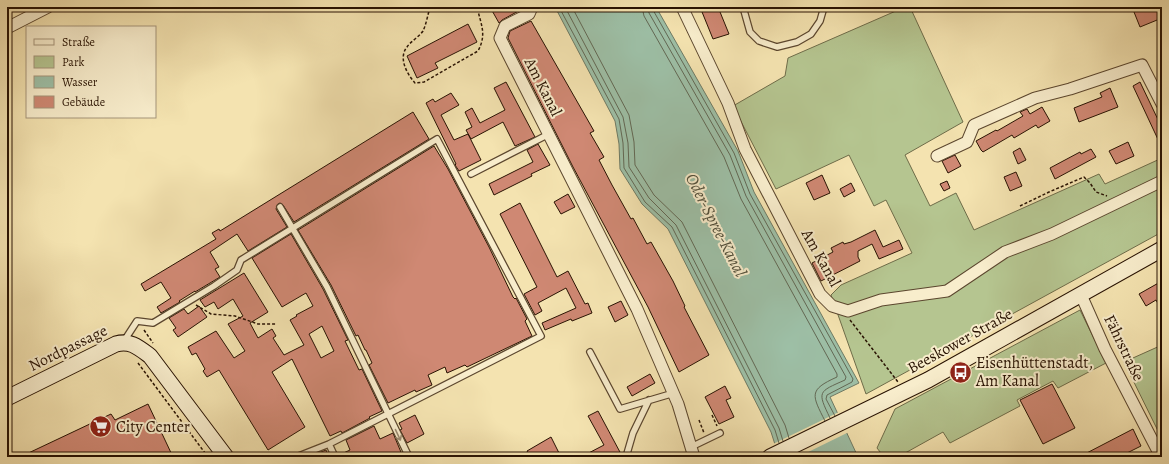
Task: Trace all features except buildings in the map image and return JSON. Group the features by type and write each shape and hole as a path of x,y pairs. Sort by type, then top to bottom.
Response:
{"street":[{"path":"7,28 48,7"},
{"name":"Am Kanal","path":"532,7 529,14 505,26 500,38 638,309 674,393 693,452"},
{"name":"Am Kanal","path":"682,7 728,104 745,149 820,294 832,306 844,310"},
{"path":"937,156 967,142 974,125 1035,98 1142,65 1162,104"},
{"path":"844,310 848,311 881,300 947,291 1005,252 1052,234 1162,181"},
{"name":"Beeskower Straße","path":"770,457 928,380 1162,249"},
{"name":"Fährstraße","path":"1081,295 1105,349 1161,457"},
{"path":"124,342 138,346 150,356 226,457"},
{"name":"Nordpassage","path":"7,398 116,344 124,342"}],"lane":[{"path":"743,7 750,32 759,41 777,47 796,42 811,34 820,21 824,7"},
{"path":"471,174 549,134"},
{"path":"124,342 137,321 153,323 187,303 237,270 241,260 437,139 541,336 329,444 296,457"},
{"path":"280,207 327,286 409,457"},
{"path":"590,352 620,409 674,393"},
{"path":"626,457 633,433 649,400"},
{"path":"693,452 707,439 720,433"},
{"path":"329,444 335,457"}],"path":[{"path":"430,7 422,32 406,47 403,55 409,76 415,83 424,82 478,51 483,42 484,34 477,7"},
{"path":"1020,206 1084,177 1096,192 1123,200"},
{"path":"187,303 197,305 211,314 235,316 258,324 276,324"},
{"path":"844,310 855,328 900,385"},
{"path":"134,325 140,325 154,344"},
{"path":"135,360 208,457"},
{"path":"712,415 720,433"},
{"path":"699,420 707,439"}],"green space":[{"path":"905,7 910,7 963,122 905,155 930,206 956,193 974,230 1099,174 1105,184 1162,158 1162,232 866,394 831,295 841,285 912,253 886,200 874,206 849,155 776,189 733,106 785,76 788,58"},
{"path":"1080,310 1106,363 1058,388 1053,381 1017,400 1020,406 950,443 943,432 898,457 884,457 877,448 895,409"},
{"path":"1162,345 1162,439 1124,362"}],"water":[{"name":"Oder-Spree-Kanal","path":"555,7 656,7 738,151 754,192 859,383 830,397 858,457 779,457 771,432 668,229 642,204 620,169 619,144 615,121"}],"pier":[{"path":"839,412 849,432 798,457 777,457 773,444"}],"place":[{"name":"Eisenhüttenstadt, Am Kanal","path":"960,372"},
{"name":"City Center","path":"100,427"}]}
